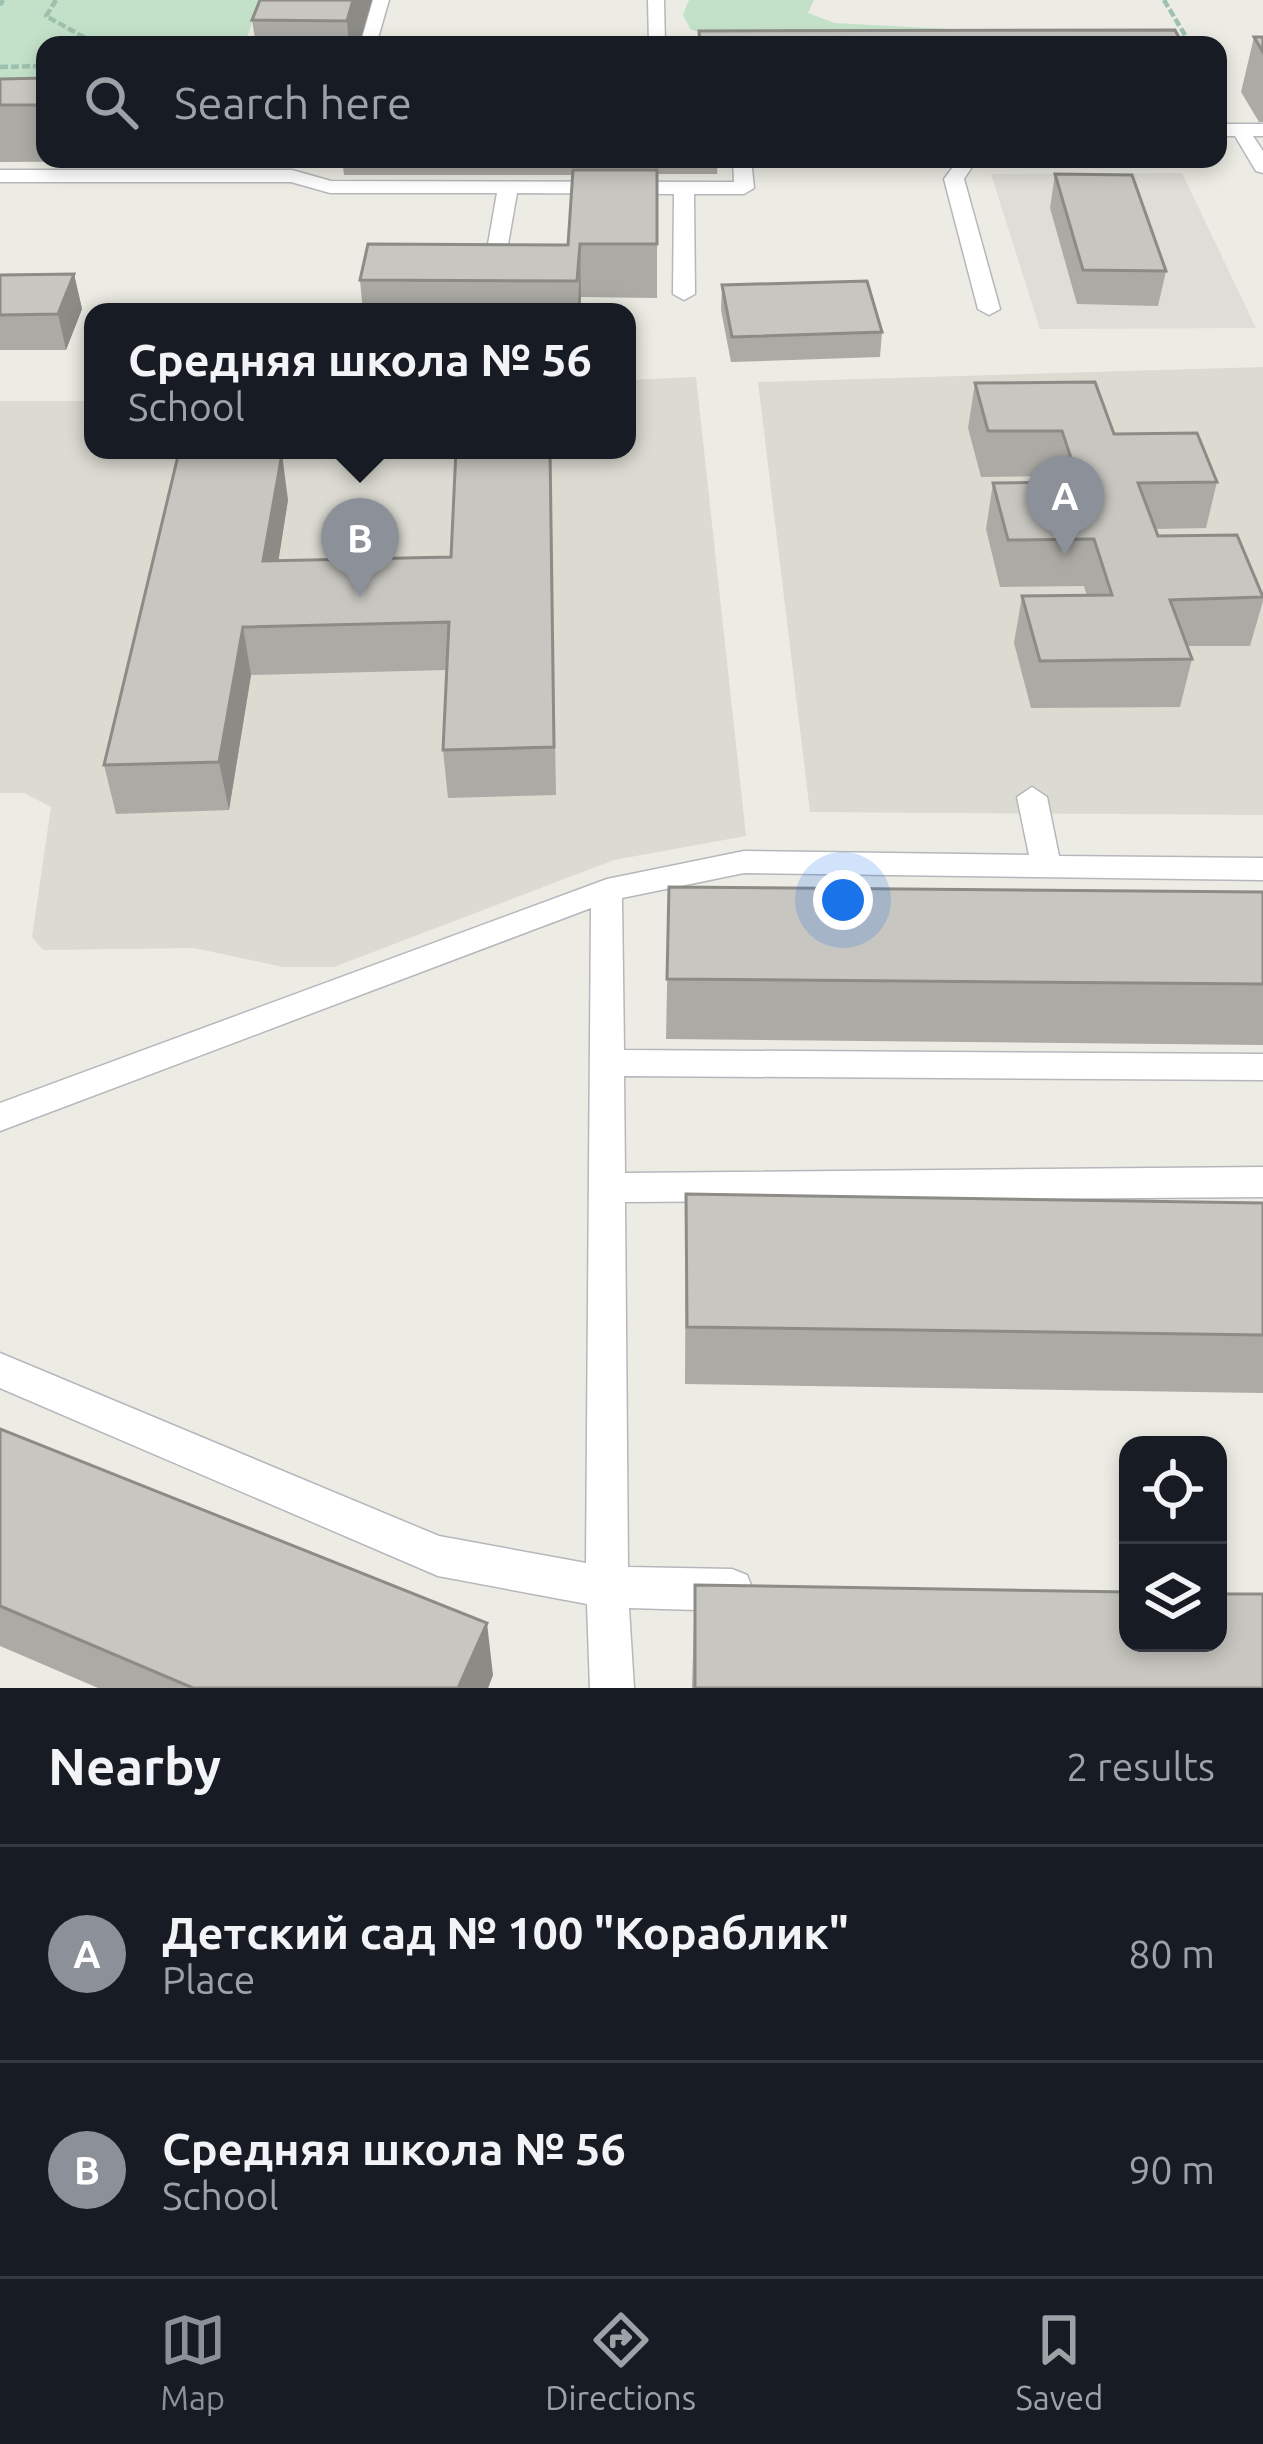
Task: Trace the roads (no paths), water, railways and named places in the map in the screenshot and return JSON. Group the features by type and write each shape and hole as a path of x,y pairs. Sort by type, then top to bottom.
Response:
{"lane":[{"path":"371,36 381,0"},
{"path":"656,0 658,36"},
{"path":"1252,136 1263,167"},
{"path":"330,187 335,168"},
{"path":"0,176 292,176 330,187 744,188 743,168"},
{"path":"962,168 954,179 989,309"},
{"path":"449,267 494,267 508,187"},
{"path":"684,188 684,294"},
{"path":"1031,797 1046,866"},
{"path":"0,1117 607,890 744,862 1263,869"},
{"path":"607,890 604,1188 612,1688"},
{"path":"604,1064 1263,1067"},
{"path":"604,1188 1263,1182"},
{"path":"0,1370 439,1556 607,1587 773,1591"}],"place":[{"name":"Детский сад № 100 \"Кораблик\"","path":"1065,555"},
{"name":"Средняя школа № 56","path":"360,597"}]}
